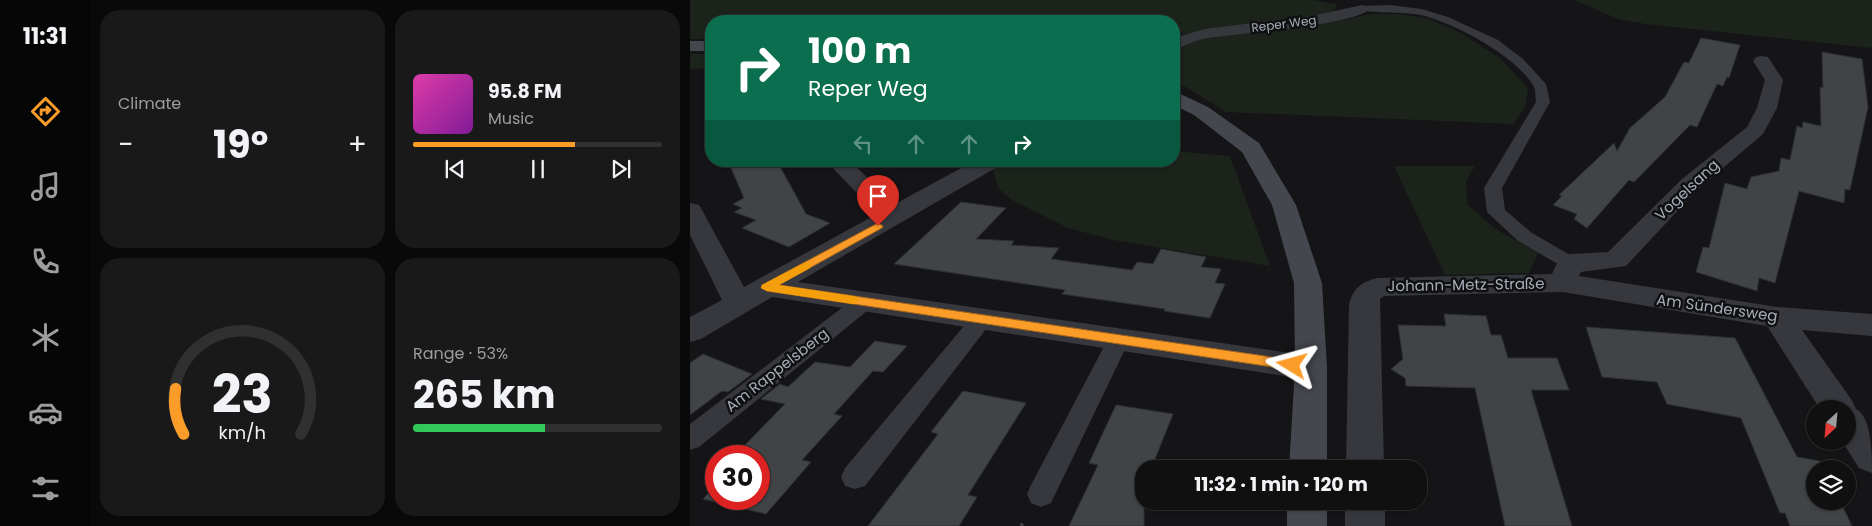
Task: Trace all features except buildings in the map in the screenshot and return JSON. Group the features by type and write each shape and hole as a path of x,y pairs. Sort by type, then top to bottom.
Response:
{"main road":[{"path":"690,46 705,46"},
{"path":"1180,100 1201,111 1251,148 1284,205 1308,283 1311,368 1308,460"},
{"path":"1307,510 1307,526"}],"street":[{"name":"Reper Weg","path":"1180,40 1205,34 1324,19 1362,8"},
{"name":"Vogelsang","path":"1566,273 1593,264 1616,260 1689,186 1756,130 1767,108 1774,80 1762,61"},
{"path":"843,167 894,217"},
{"path":"690,331 981,167"},
{"path":"690,210 738,304"},
{"name":"Am Sündersweg","path":"1566,273 1778,317 1872,325"},
{"name":"Johann-Metz-Straße","path":"1365,460 1364,305 1366,294 1378,287 1566,273"},
{"path":"767,288 1311,368"},
{"path":"1778,317 1833,400"},
{"path":"1856,433 1872,458"},
{"path":"1365,510 1365,526"}],"lane":[{"name":"Am Sündersweg","path":"1362,8 1390,8 1422,12 1444,19 1494,43 1519,62 1541,87 1543,102 1493,188 1496,212 1566,273"},
{"name":"Am Rappelsberg","path":"690,439 864,302"},
{"path":"855,477 982,319"},
{"path":"1041,494 1120,340"}],"shaded area":[{"path":"690,0 1313,0 1336,4 1337,8 1325,14 1344,20 1370,14 1400,14 1429,19 1459,32 1500,58 1528,88 1525,108 1513,124 1226,112 1180,84 1180,48 1186,45 1182,32 1180,32 1180,15 705,15 705,39 690,39"},
{"path":"1574,0 1872,0 1872,48 1645,24 1618,19"},
{"path":"690,54 705,54 705,68 690,69"},
{"path":"1180,152 1230,156 1270,266 1113,240 1068,228 1012,200 999,189 992,167 1180,167"},
{"path":"1394,166 1475,166 1466,181 1467,204 1494,228 1538,253 1529,273 1445,275"}],"slow traffic":[{"path":"806,266 767,288 853,300"}],"route":[{"path":"878,226 767,288 1292,365"}]}
